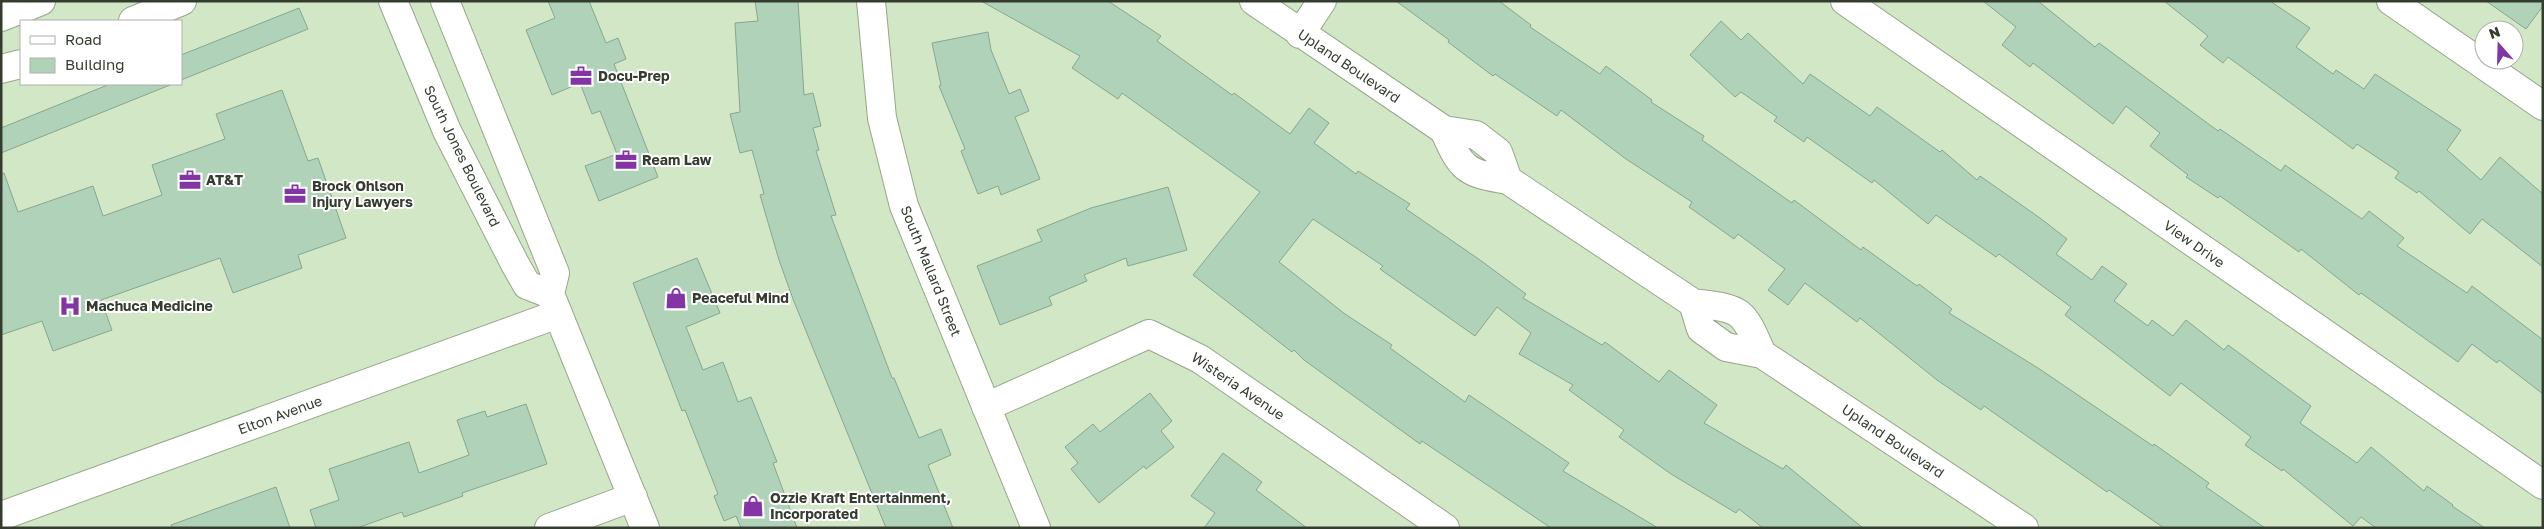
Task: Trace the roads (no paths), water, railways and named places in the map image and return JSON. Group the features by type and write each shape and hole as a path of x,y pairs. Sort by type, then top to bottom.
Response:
{"main road":[{"path":"1,17 41,1"},
{"path":"135,20 182,1"},
{"name":"South Jones Boulevard","path":"393,1 447,131 515,264 527,285 554,304"},
{"path":"445,1 556,273 554,304 646,528"},
{"name":"South Mallard Street","path":"871,1 882,118 904,206 1036,528"},
{"name":"Upland Boulevard","path":"1254,1 1444,130 1458,161 1477,175 1508,180 1693,303 1701,329 1726,347 1762,354 2024,528"},
{"path":"1300,34 1322,1"},
{"name":"View Drive","path":"1846,1 2543,485"},
{"path":"2392,1 2543,106"},
{"path":"1,69 20,64"},
{"name":"Elton Avenue","path":"1,516 554,304"},
{"name":"Wisteria Avenue","path":"986,407 1149,334 1200,358 1445,528"},
{"path":"549,528 633,497"}],"place":[{"name":"Docu-Prep","path":"581,76"},
{"name":"Ream Law","path":"626,160"},
{"name":"AT&T","path":"190,180"},
{"name":"Brock Ohlson Injury Lawyers","path":"295,194"},
{"name":"Peaceful Mind","path":"676,298"},
{"name":"Machuca Medicine","path":"70,306"},
{"name":"Ozzie Kraft Entertainment, Incorporated","path":"753,506"}]}
